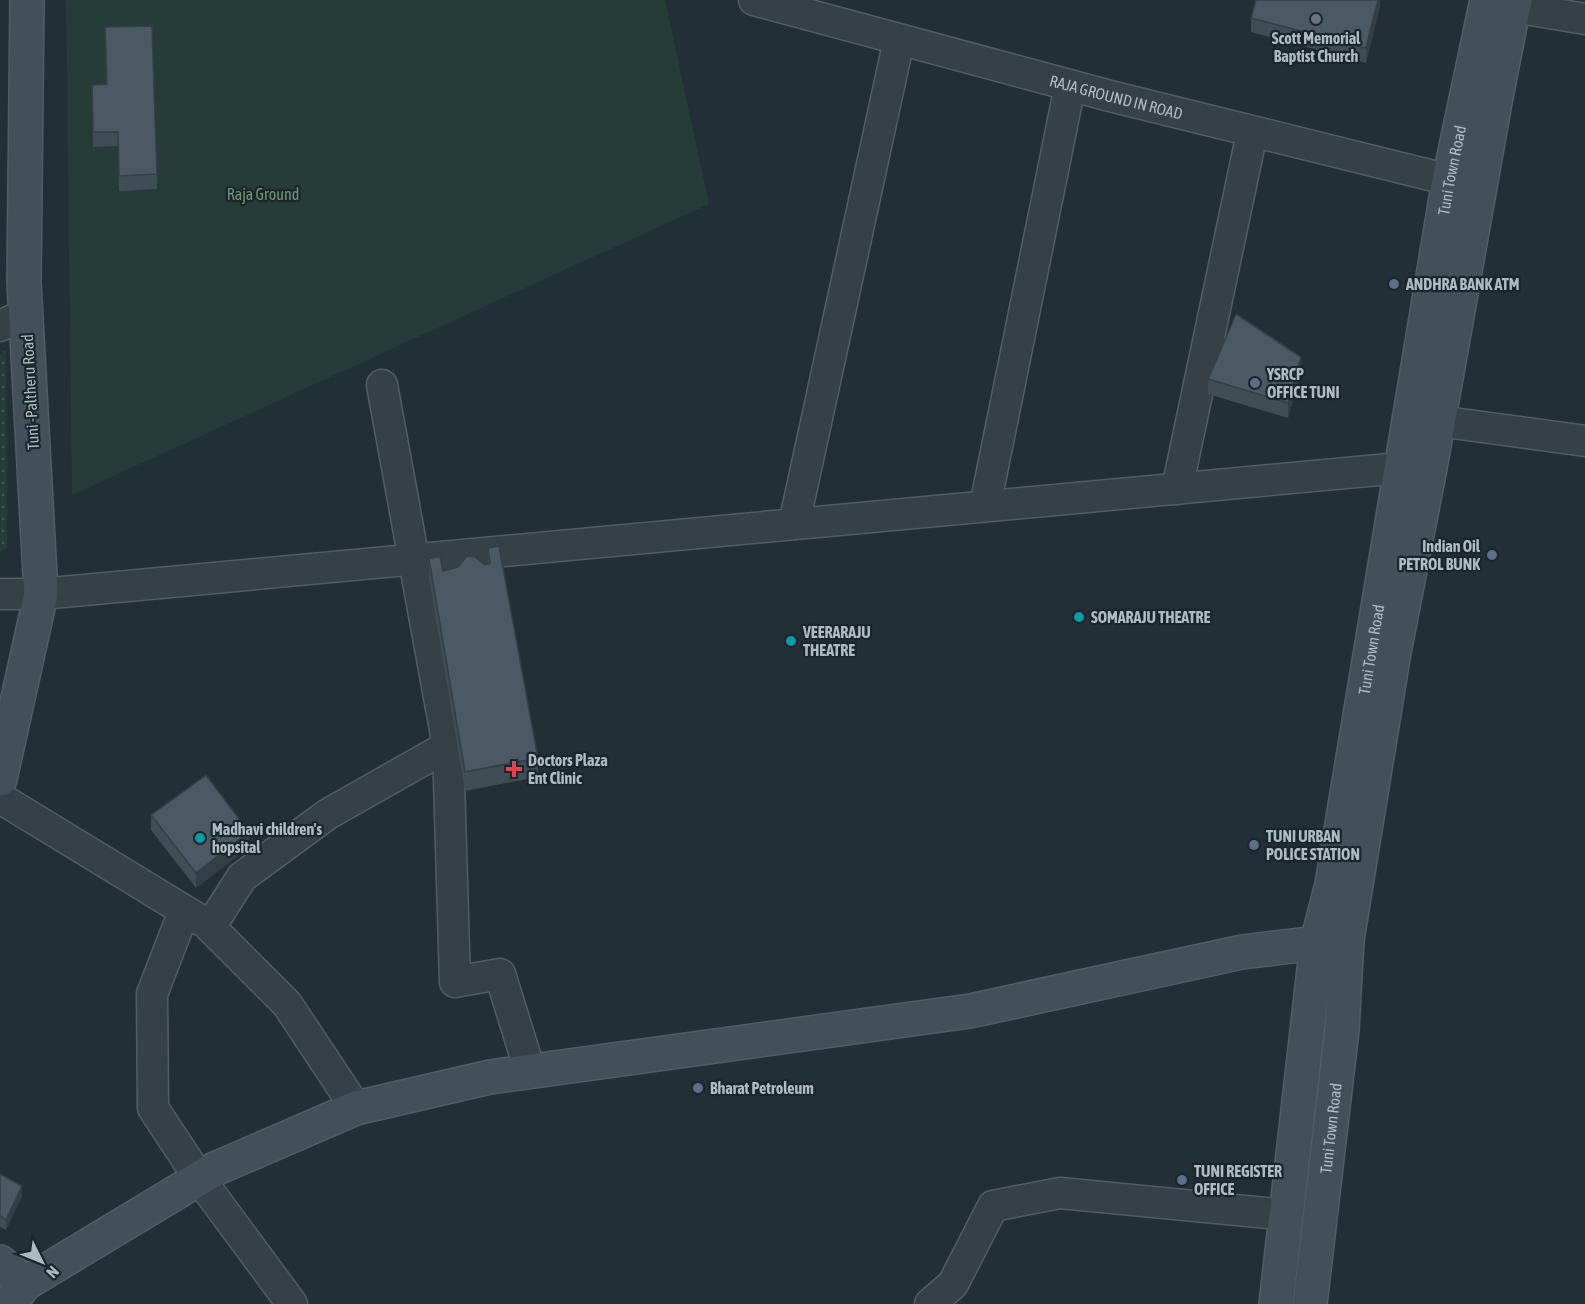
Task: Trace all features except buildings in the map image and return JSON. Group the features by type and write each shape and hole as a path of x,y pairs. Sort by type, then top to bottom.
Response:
{"street":[{"name":"Tuni -Paltheru Road","path":"0,779 41,594 13,320 24,270 27,0"},
{"name":"RAJA GROUND IN ROAD","path":"754,0 1070,86 1464,184"},
{"path":"1506,2 1585,19"},
{"name":"Tuni Town Road","path":"1310,1304 1342,1030 1332,884 1415,468 1464,184 1506,2"},
{"path":"795,524 899,40"},
{"path":"986,506 1070,86"},
{"path":"1177,489 1252,133"},
{"path":"382,385 447,746 455,982 500,974 530,1071"},
{"path":"1423,420 1585,441"},
{"path":"0,594 41,594 1415,468"},
{"path":"210,927 242,877 328,814 447,746"},
{"path":"0,798 210,927 286,1005 356,1108"},
{"path":"184,911 152,994 153,1108 199,1178 292,1304"},
{"path":"0,1262 18,1293 214,1169 356,1108 490,1077 970,1011 1242,952 1337,945"},
{"name":"Tuni Town Road","path":"1276,1304 1287,1215 1337,945"},
{"path":"930,1304 953,1284 993,1206 1060,1193 1287,1215"}],"green space":[{"name":"Raja Ground","path":"66,0 665,0 709,204 72,495"},
{"path":"6,350 7,548 0,552 0,354"}],"place":[{"name":"Scott Memorial Baptist Church","path":"1316,19"},
{"name":"ANDHRA BANK ATM","path":"1394,284"},
{"name":"YSRCP OFFICE TUNI","path":"1255,383"},
{"name":"Indian Oil PETROL BUNK","path":"1492,555"},
{"name":"SOMARAJU THEATRE","path":"1079,617"},
{"name":"VEERARAJU THEATRE","path":"791,641"},
{"name":"Doctors Plaza Ent Clinic","path":"514,769"},
{"name":"Madhavi children's hopsital","path":"200,838"},
{"name":"TUNI URBAN POLICE STATION","path":"1254,845"},
{"name":"Bharat Petroleum","path":"698,1088"},
{"name":"TUNI REGISTER OFFICE","path":"1182,1180"}]}
